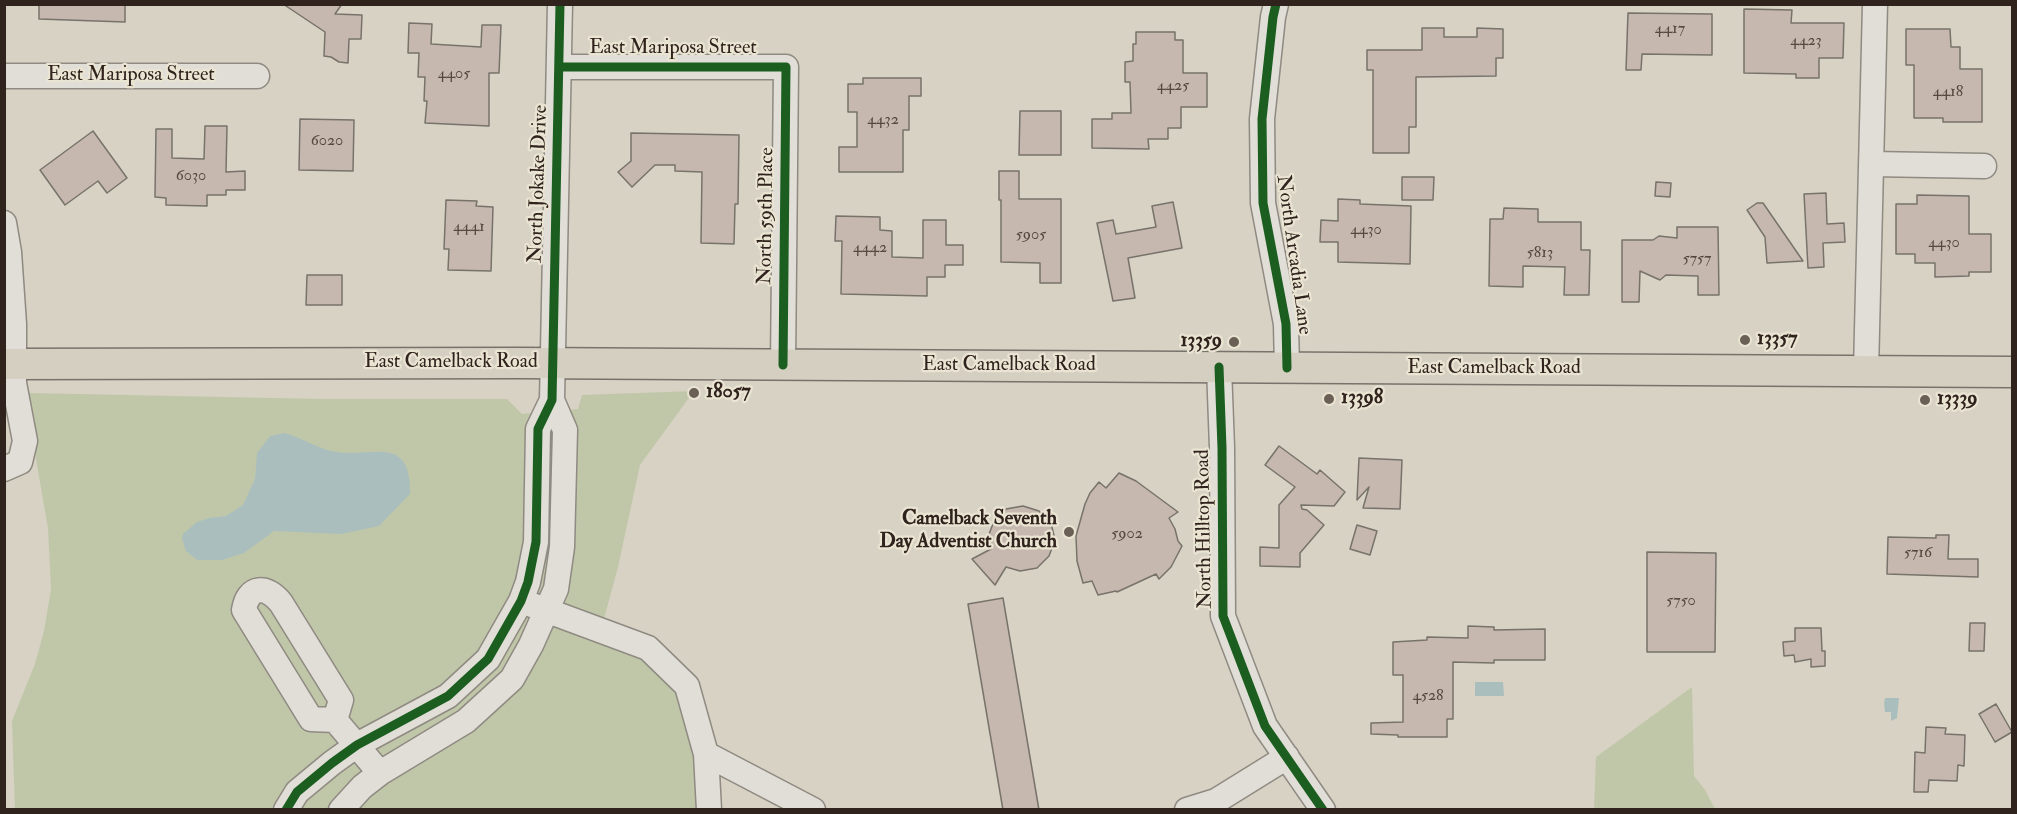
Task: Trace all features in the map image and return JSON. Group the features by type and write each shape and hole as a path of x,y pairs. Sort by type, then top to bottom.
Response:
{"main road":[{"name":"East Camelback Road","path":"9,376 552,364 2013,372"}],"street":[{"name":"North Jokake Drive","path":"552,400 560,4"},
{"name":"North Arcadia Lane","path":"1276,4 1262,118 1263,203 1286,324 1287,368"},
{"path":"1866,371 1875,4"},
{"name":"East Mariposa Street","path":"560,67 786,67"},
{"name":"North 59th Place","path":"783,365 786,67"},
{"name":"East Mariposa Street","path":"4,76 257,76"},
{"path":"1872,164 1984,166"},
{"path":"4,223 9,252 14,324 9,376 25,441 20,462 4,469"},
{"name":"North Hilltop Road","path":"1219,367 1223,616 1265,726 1323,810"},
{"path":"286,810 297,792 357,745 448,696 488,659 521,601 528,582 536,542 538,429 552,400"},
{"path":"341,810 362,787 380,773 466,721 512,679 531,645 556,589 562,547 565,430 552,400"},
{"path":"336,720 341,700 281,603 274,593 264,589 253,593 246,600 244,610 311,718 336,720 380,773"},
{"path":"521,601 648,648 687,686 706,754 709,810"},
{"path":"706,754 813,810"},
{"path":"1187,810 1216,801 1287,757"}],"green space":[{"path":"694,391 640,465 618,567 598,641 644,659 672,684 683,703 696,758 701,809 15,809 12,721 35,664 44,631 51,589 48,528 28,393 322,399 507,399 522,414 578,409 582,395"},
{"path":"1692,687 1694,776 1715,809 1594,809 1596,757"}],"shaded area":[{"path":"284,433 336,452 387,452 397,455 404,463 409,475 410,494 379,526 341,534 274,531 244,553 222,560 197,560 186,551 182,539 183,534 197,522 226,516 243,505 255,479 257,453 270,436"},
{"path":"1475,682 1503,682 1504,696 1475,696"},
{"path":"1885,698 1899,698 1897,718 1891,721 1891,712 1885,712"}],"building":[{"path":"39,4 125,4 125,22 39,19"},
{"path":"283,4 342,4 335,14 362,15 361,39 349,39 348,63 324,56 325,32"},
{"path":"1744,9 1792,10 1791,23 1844,23 1843,58 1819,58 1819,78 1796,78 1796,74 1744,73"},
{"path":"1628,13 1712,14 1712,55 1642,54 1641,70 1626,70"},
{"path":"409,23 432,24 431,44 481,47 482,25 501,25 499,73 489,73 489,126 425,123 427,101 424,101 425,77 418,77 419,53 408,53"},
{"path":"1422,28 1444,28 1444,37 1477,37 1477,28 1503,29 1503,58 1496,58 1496,76 1416,77 1416,127 1409,127 1409,153 1373,153 1373,70 1367,70 1367,50 1422,50"},
{"path":"1906,29 1950,29 1951,47 1960,47 1960,69 1982,69 1982,122 1943,122 1943,118 1914,118 1914,65 1906,65"},
{"path":"1136,32 1175,32 1175,40 1183,40 1183,73 1207,73 1207,107 1181,107 1181,128 1168,128 1168,139 1148,139 1149,149 1092,148 1092,119 1112,119 1112,113 1131,113 1130,82 1125,82 1125,62 1133,61"},
{"path":"863,78 921,78 921,96 909,96 909,130 903,130 903,172 839,172 839,147 857,147 857,112 848,112 848,84 863,84"},
{"path":"1020,111 1061,111 1061,155 1019,155"},
{"path":"300,119 354,120 353,171 299,170"},
{"path":"205,126 227,126 226,172 245,171 245,190 226,190 226,195 207,195 207,206 166,205 166,198 155,197 156,129 172,129 172,158 204,159"},
{"path":"93,131 127,178 107,193 98,181 65,205 40,170"},
{"path":"631,133 739,135 738,204 735,204 734,244 701,243 702,172 675,171 675,165 655,165 632,187 618,172 631,161"},
{"path":"999,171 1019,171 1019,199 1061,199 1061,283 1040,283 1040,263 1001,262"},
{"path":"1402,177 1434,177 1433,200 1402,200"},
{"path":"1656,182 1671,183 1670,197 1655,196"},
{"path":"1826,193 1827,224 1844,223 1845,242 1823,243 1824,267 1808,268 1804,194"},
{"path":"1917,195 1969,196 1969,234 1991,234 1991,272 1969,272 1969,276 1935,277 1935,263 1915,263 1915,254 1896,254 1896,204 1917,204"},
{"path":"1338,199 1360,200 1360,204 1411,206 1410,264 1338,262 1338,242 1320,242 1321,220 1338,221"},
{"path":"446,200 477,201 476,206 493,207 491,271 448,270 449,249 444,249"},
{"path":"1173,202 1182,248 1128,258 1135,298 1113,301 1097,223 1113,220 1116,234 1156,227 1152,206"},
{"path":"1757,203 1763,203 1803,261 1767,263 1765,237 1747,210"},
{"path":"1504,208 1538,209 1538,222 1581,222 1581,250 1590,250 1589,295 1564,295 1565,267 1523,266 1523,287 1489,286 1490,219 1503,219"},
{"path":"836,216 880,217 880,230 892,231 892,257 923,258 923,220 946,220 946,245 963,245 963,265 945,265 945,277 927,277 927,296 841,294 842,241 835,241"},
{"path":"1677,227 1718,227 1719,295 1698,295 1698,276 1666,275 1660,280 1640,271 1639,302 1622,302 1622,240 1653,240 1659,236 1677,238"},
{"path":"307,275 342,275 342,305 306,305"},
{"path":"1279,446 1317,474 1320,470 1345,492 1334,506 1301,505 1302,509 1307,510 1324,525 1300,553 1300,567 1260,566 1260,547 1279,548 1279,505 1295,487 1265,465"},
{"path":"1359,458 1402,460 1400,509 1363,508 1369,487 1357,500"},
{"path":"1119,473 1136,481 1178,512 1169,518 1182,546 1171,567 1159,579 1156,574 1117,592 1098,595 1092,581 1083,583 1077,561 1076,536 1090,493 1099,482 1106,488"},
{"path":"1023,506 1039,511 1051,523 1055,540 1049,556 1037,568 1020,571 1006,567 995,585 972,559 991,549 988,537 994,521 1006,509"},
{"path":"1357,525 1377,531 1370,555 1350,549"},
{"path":"1936,535 1949,535 1948,559 1978,559 1978,577 1887,574 1888,537 1936,538"},
{"path":"1647,552 1716,553 1715,652 1647,652"},
{"path":"1003,598 1039,810 1003,810 968,604"},
{"path":"1970,623 1985,623 1984,651 1969,651"},
{"path":"1468,626 1494,627 1494,630 1545,629 1545,660 1494,660 1494,663 1453,662 1453,719 1447,719 1447,737 1398,737 1398,735 1371,734 1371,723 1403,722 1403,675 1393,675 1393,642 1427,640 1427,637 1468,638"},
{"path":"1795,628 1821,628 1825,666 1811,667 1811,659 1795,662 1794,655 1784,656 1783,642 1795,641"},
{"path":"1996,704 2012,732 1995,742 1979,714"},
{"path":"1926,727 1946,728 1945,734 1965,735 1964,766 1958,765 1957,781 1929,780 1928,792 1914,792 1915,752 1925,753"}],"cycle path":[{"path":"286,810 297,792 332,763 357,745 448,696 488,659 521,601 528,582 536,542 538,429 552,400 560,4"},
{"path":"1276,4 1262,119 1263,203 1286,324 1287,368"},
{"path":"560,67 786,67 783,365"},
{"path":"1219,367 1223,616 1265,726 1323,810"}],"place":[{"name":"13357","path":"1745,340"},
{"name":"13359","path":"1234,342"},
{"name":"18057","path":"694,393"},
{"name":"13398","path":"1329,399"},
{"name":"13339","path":"1925,400"},
{"name":"Camelback Seventh Day Adventist Church","path":"1069,532"}]}
